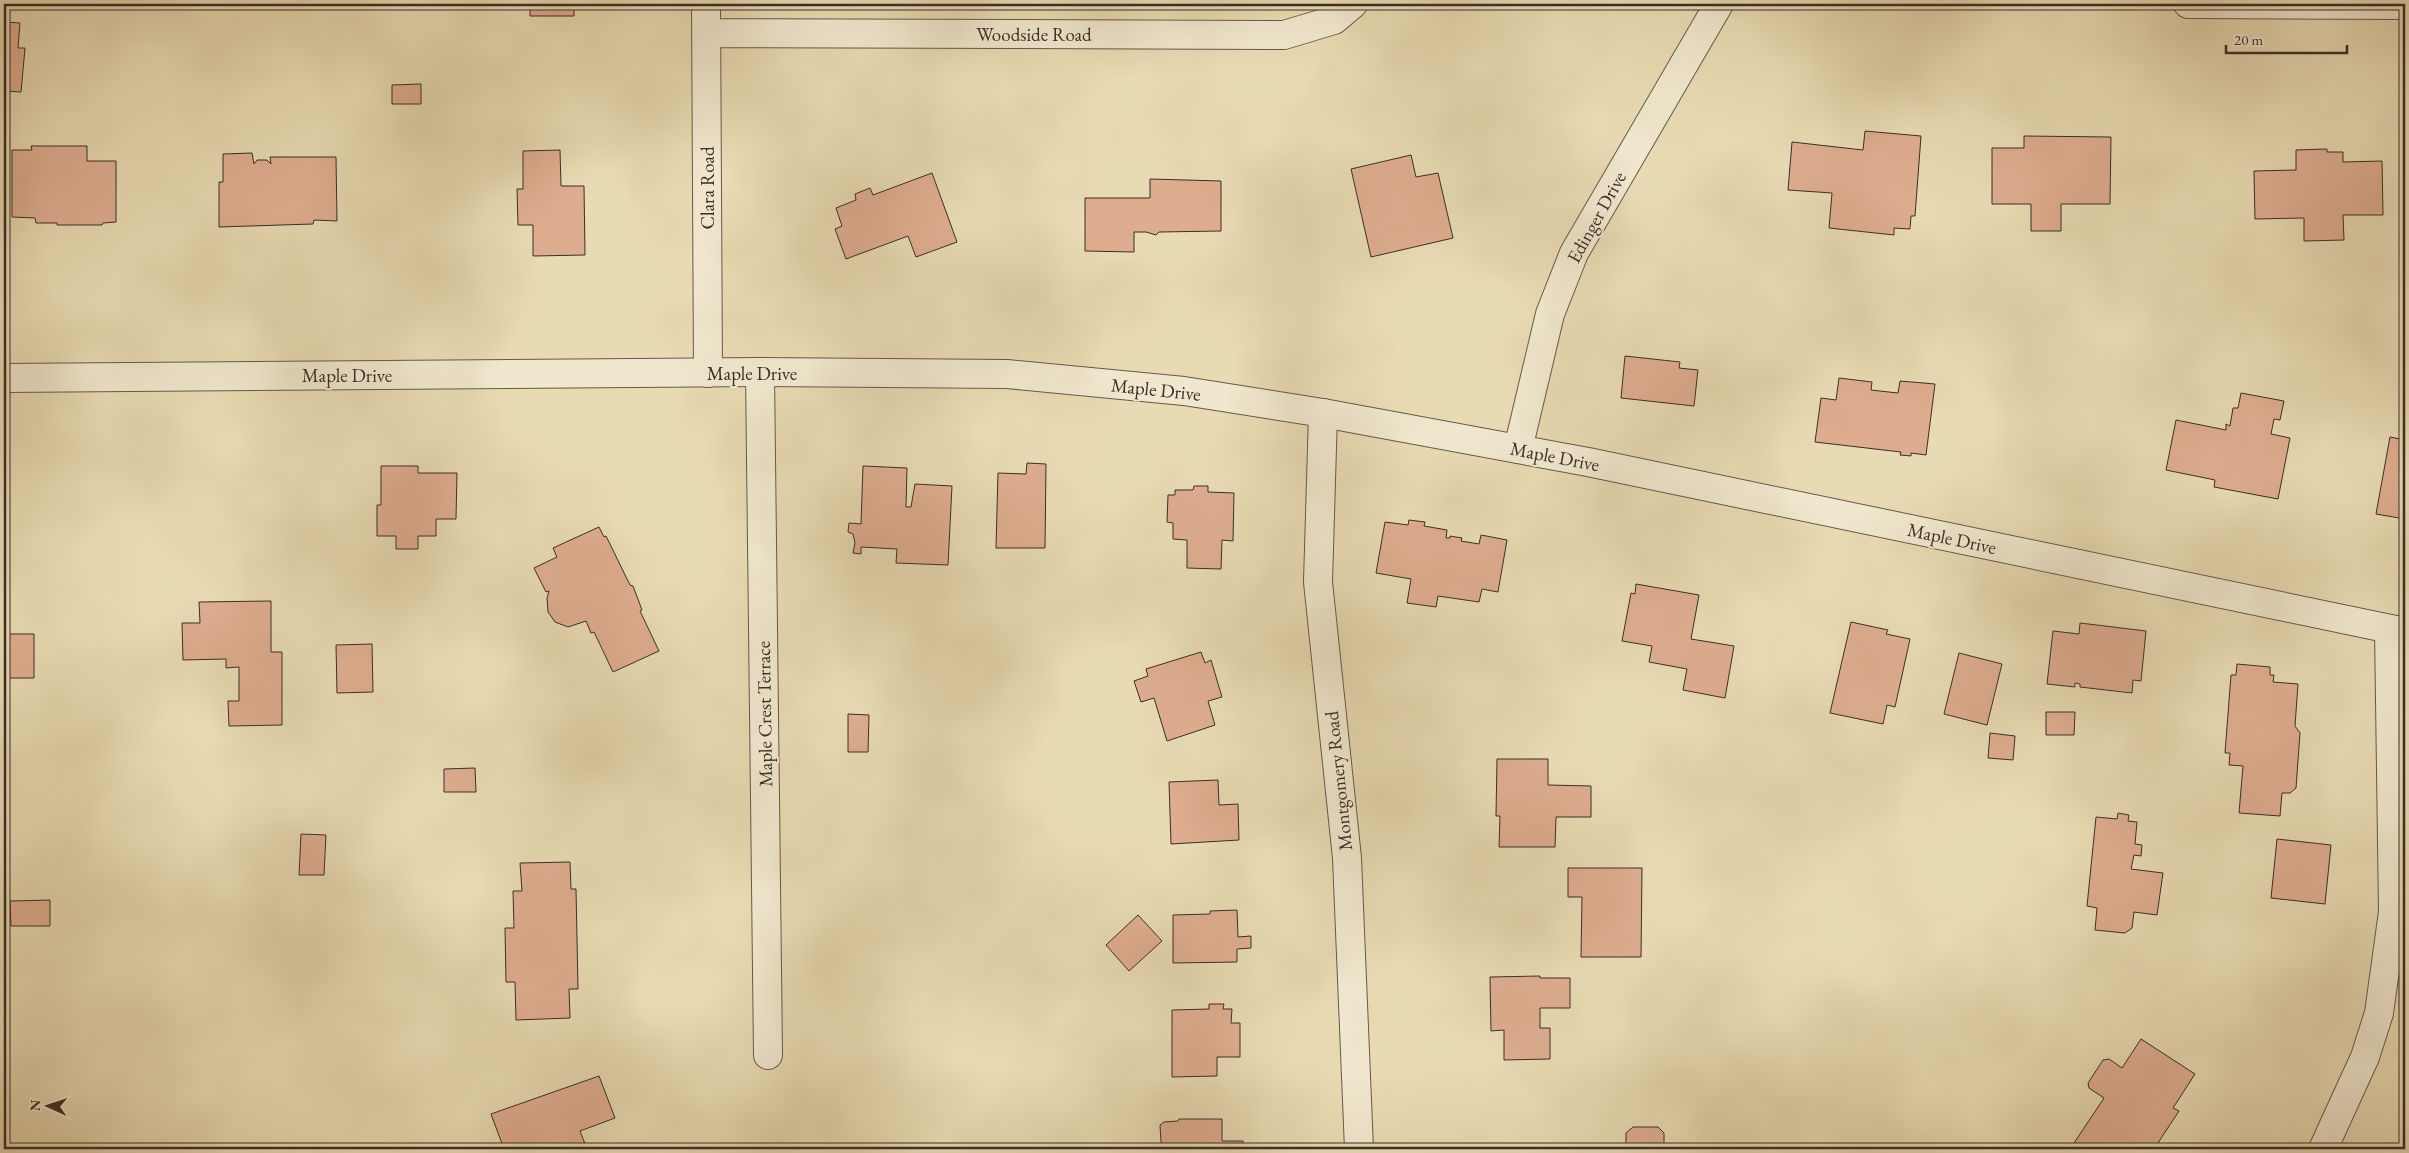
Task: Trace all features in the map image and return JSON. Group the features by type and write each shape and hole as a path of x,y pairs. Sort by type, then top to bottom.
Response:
{"street":[{"name":"Clara Road","path":"706,4 708,373"},
{"name":"Woodside Road","path":"707,33 1284,35 1334,20 1353,4"},
{"name":"Edinger Drive","path":"1518,449 1550,314 1574,253 1720,4"},
{"path":"2188,4 2405,5"},
{"name":"Maple Drive","path":"4,378 760,372 1007,374 1184,391 1323,413 1607,466 2397,630"},
{"name":"Maple Crest Terrace","path":"760,372 768,1055"},
{"name":"Montgomery Road","path":"1323,413 1318,582 1346,858 1360,1149"},
{"path":"2323,1149 2366,1057 2379,1013 2393,912 2397,630"}],"building":[{"path":"530,4 574,4 574,16 530,16"},
{"path":"4,22 20,23 18,48 25,48 21,92 4,91"},
{"path":"421,84 421,104 392,104 392,85"},
{"path":"1865,131 1921,136 1915,216 1911,216 1910,229 1894,228 1894,235 1829,228 1832,193 1788,190 1792,142 1863,150"},
{"path":"2024,136 2111,137 2110,204 2061,204 2061,231 2031,231 2031,204 1992,204 1992,148 2024,148"},
{"path":"31,146 87,146 87,161 116,161 116,222 103,223 102,225 57,225 57,223 36,223 35,218 12,217 12,150 32,150"},
{"path":"2327,149 2327,152 2343,152 2343,162 2382,161 2383,215 2343,215 2344,240 2304,241 2304,218 2255,219 2254,171 2296,170 2296,150"},
{"path":"560,150 561,186 584,186 585,255 533,256 533,225 518,225 517,189 523,189 523,151"},
{"path":"252,153 254,164 257,160 267,160 271,164 270,157 336,157 337,221 314,220 313,224 219,227 219,182 223,182 223,154"},
{"path":"1411,155 1416,177 1438,173 1453,238 1371,257 1351,169"},
{"path":"932,173 957,242 916,257 908,236 846,259 835,229 842,226 836,208 856,200 855,194 870,188 873,195"},
{"path":"1150,179 1221,181 1221,231 1159,232 1156,235 1146,232 1134,232 1134,252 1085,251 1085,198 1150,198"},
{"path":"1625,356 1680,362 1679,368 1698,370 1694,406 1621,398"},
{"path":"1839,378 1872,382 1871,390 1898,393 1900,381 1935,384 1926,455 1911,453 1911,456 1900,455 1901,452 1815,442 1821,398 1836,400"},
{"path":"2241,393 2284,401 2280,420 2274,419 2271,434 2290,438 2278,499 2214,487 2215,480 2166,470 2176,420 2226,430 2226,424 2230,426 2233,408 2238,408"},
{"path":"2390,437 2405,440 2405,519 2376,514"},
{"path":"1027,463 1046,464 1045,548 996,548 998,473 1026,474"},
{"path":"381,466 418,466 418,473 457,473 456,519 436,519 436,536 418,536 418,549 396,549 396,536 377,536 377,505 381,505"},
{"path":"863,466 907,468 906,507 911,507 915,484 952,486 948,565 896,563 897,549 861,547 861,554 853,553 855,543 853,534 848,532 849,523 861,524"},
{"path":"1194,486 1208,486 1208,492 1234,493 1233,541 1222,540 1221,569 1187,568 1187,540 1173,539 1173,523 1167,522 1168,495 1175,495 1175,490 1193,490"},
{"path":"1409,520 1425,522 1424,526 1447,530 1446,538 1450,538 1450,536 1462,538 1461,541 1479,544 1481,535 1507,540 1498,592 1482,589 1479,602 1438,596 1436,607 1407,603 1411,579 1376,573 1385,522 1408,525"},
{"path":"599,527 604,537 606,536 630,585 633,586 642,610 640,611 659,651 613,672 594,632 591,633 586,621 568,627 555,622 548,612 547,598 549,591 546,592 534,568 557,557 553,548"},
{"path":"1636,584 1699,595 1691,639 1734,646 1725,698 1683,690 1687,669 1649,662 1652,646 1622,641 1631,593 1635,594"},
{"path":"271,601 271,652 282,652 282,725 229,726 228,701 239,701 239,667 226,668 226,659 183,660 182,623 200,623 199,602"},
{"path":"1851,622 1888,630 1886,634 1910,639 1895,707 1887,705 1883,724 1830,713"},
{"path":"2080,623 2146,631 2141,681 2133,680 2132,693 2080,687 2080,684 2075,683 2075,687 2047,684 2053,631 2079,634"},
{"path":"4,634 34,634 34,678 4,678"},
{"path":"372,644 373,692 337,693 336,645"},
{"path":"1201,652 1205,663 1211,660 1222,697 1208,701 1215,725 1167,741 1154,698 1141,702 1134,681 1148,676 1146,669"},
{"path":"1959,653 2002,664 1987,725 1944,714"},
{"path":"2237,664 2270,667 2270,675 2274,675 2273,682 2298,684 2295,726 2300,733 2296,788 2290,793 2282,793 2280,816 2239,813 2243,766 2229,765 2230,753 2225,753 2231,675 2236,675"},
{"path":"2046,712 2075,712 2074,735 2046,735"},
{"path":"848,714 869,715 868,752 848,752"},
{"path":"1990,733 2015,736 2013,760 1988,758"},
{"path":"1497,759 1548,759 1548,785 1591,786 1591,817 1556,817 1555,847 1499,847 1500,816 1496,816"},
{"path":"475,768 476,792 444,792 444,769"},
{"path":"1218,780 1219,805 1238,804 1239,840 1171,844 1169,782"},
{"path":"2118,813 2129,815 2128,821 2137,822 2135,844 2142,845 2141,856 2134,855 2131,869 2163,873 2157,915 2134,912 2132,928 2125,933 2095,930 2097,908 2087,906 2096,817 2117,819"},
{"path":"301,834 326,835 324,875 299,875"},
{"path":"2277,839 2331,845 2325,904 2271,898"},
{"path":"570,862 571,889 576,889 578,989 569,989 570,1018 516,1020 515,982 506,982 505,928 514,928 513,891 522,891 520,863"},
{"path":"1568,868 1642,868 1641,957 1581,957 1582,897 1568,897"},
{"path":"50,900 50,926 11,926 10,901"},
{"path":"1237,910 1238,937 1251,936 1251,948 1237,949 1237,962 1173,963 1173,915 1210,914 1210,911"},
{"path":"1138,915 1162,941 1129,971 1106,945"},
{"path":"1540,976 1540,978 1570,978 1570,1008 1540,1008 1540,1028 1550,1028 1550,1059 1504,1060 1504,1030 1491,1031 1490,977"},
{"path":"1209,1004 1224,1004 1223,1009 1232,1009 1231,1023 1240,1023 1240,1057 1217,1057 1217,1076 1172,1077 1172,1010 1209,1009"},
{"path":"2141,1039 2195,1074 2173,1108 2179,1111 2154,1149 2070,1149 2104,1098 2089,1088 2088,1083 2103,1060 2109,1059 2122,1068"},
{"path":"599,1076 615,1118 580,1131 587,1149 504,1149 491,1114"},
{"path":"1179,1119 1222,1119 1222,1141 1243,1141 1243,1149 1168,1149 1161,1142 1160,1125 1164,1122 1178,1121"},
{"path":"1633,1127 1658,1127 1664,1133 1664,1144 1670,1144 1676,1149 1626,1149 1626,1133"}]}
